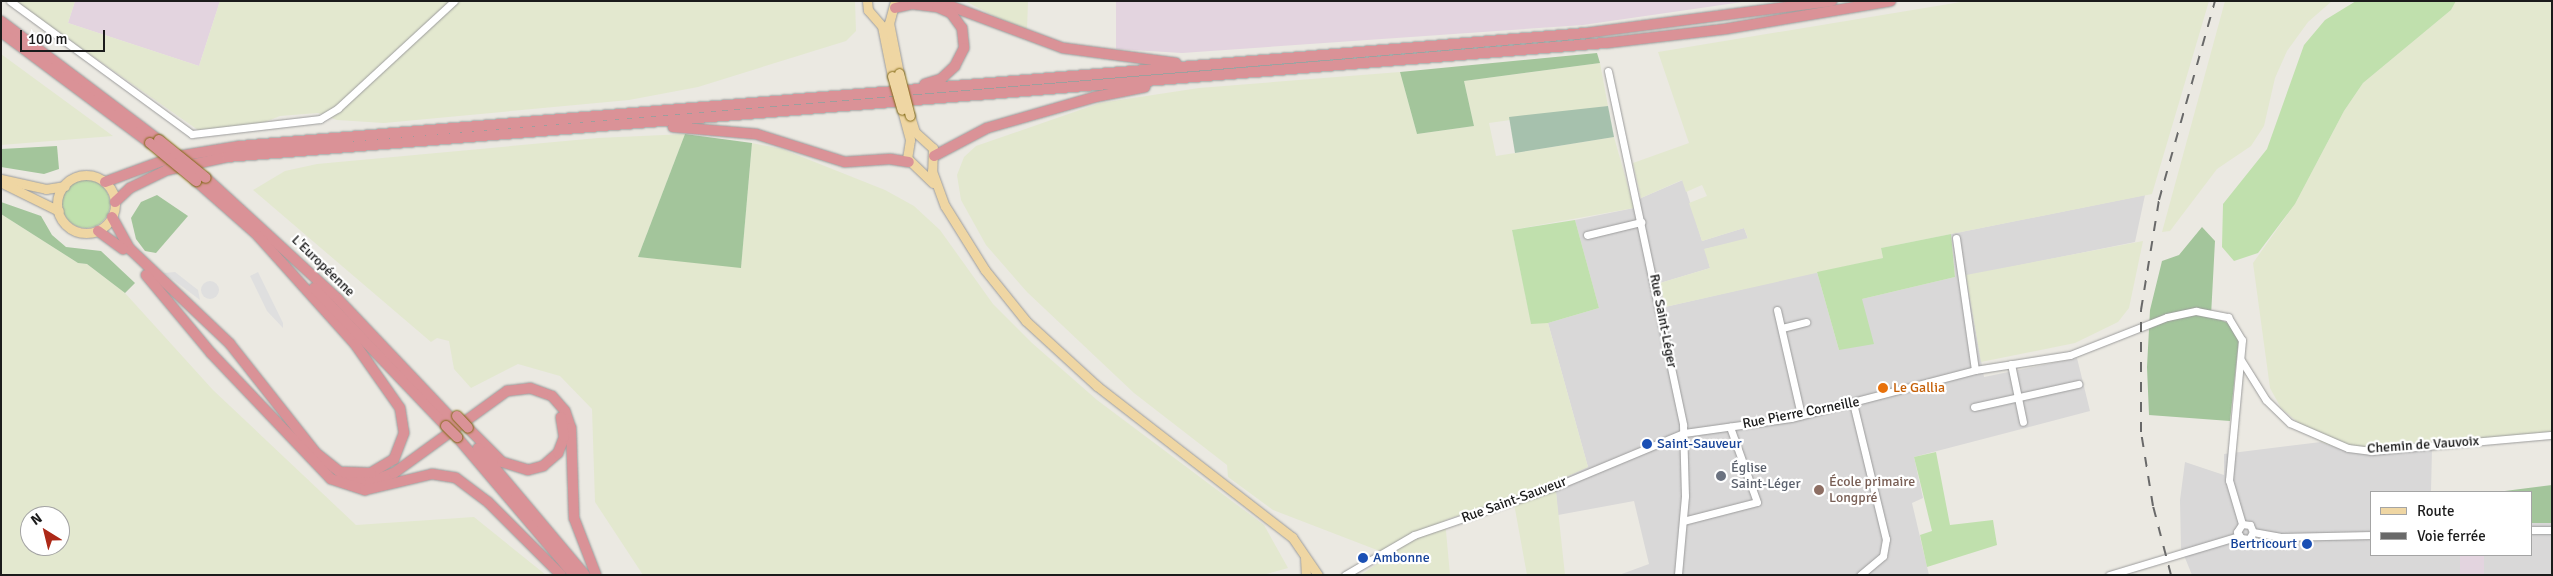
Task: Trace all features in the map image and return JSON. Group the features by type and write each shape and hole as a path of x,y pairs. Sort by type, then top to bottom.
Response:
{"highway":[{"path":"938,1 1063,48 1105,56 1206,65"},
{"path":"105,182 173,158 240,146 1586,33 1832,1"},
{"path":"115,202 145,180 201,160 1606,43 1754,24 1891,1"},
{"path":"890,92 941,78 955,66 964,48 962,28 945,10 912,4 893,8"},
{"name":"L'Européenne","path":"1,21 154,141 338,299 432,396 452,421"},
{"name":"L'Européenne","path":"1,32 154,141"},
{"path":"932,159 987,128 1172,79"},
{"path":"606,127 704,127 756,134 845,162 890,159 913,165"},
{"name":"L'Européenne","path":"201,180 463,432 585,575"},
{"path":"112,217 130,249 230,344 292,425 327,464 350,480 379,480 403,468 500,394 522,388 545,392 561,405 571,428 574,518 596,575"},
{"path":"98,230 119,244 211,352 324,473 349,488 376,489 432,474 456,478 494,508 561,575"},
{"path":"258,236 370,362 402,415 402,445 381,470 354,474 327,464"},
{"path":"376,489 401,475 489,407 512,396 528,394 548,400 560,414 564,432 555,457 528,470 502,462 463,432 452,421"},
{"name":"L'Européenne","path":"463,432 574,575"}],"main road":[{"path":"868,1 868,10 882,26 895,75 913,165 935,186 985,270 1042,338 1097,386 1285,532 1304,552 1318,575"},
{"path":"875,17 893,8 895,75 910,116 923,141 933,148 932,159 935,186"},
{"path":"910,145 923,141"},
{"path":"913,165 932,159"},
{"path":"82,176 105,182 115,202 112,217 98,230 76,231 59,211 1,181 46,188 65,186 82,176"},
{"path":"59,211 58,197 65,186"},
{"path":"1304,552 1306,575"}],"street":[{"path":"10,1 192,134 320,119 338,108 454,1"},
{"name":"Rue Saint-Léger","path":"1608,71 1684,433 1684,521 1678,575"},
{"path":"1587,235 1641,222"},
{"path":"1956,238 1975,370"},
{"path":"1776,310 1782,328 1801,416"},
{"name":"Rue Pierre Corneille","path":"1684,433 1801,416 1975,370 2081,352 2176,314 2213,312 2228,318 2238,328 2242,340 2242,360"},
{"path":"1782,328 1806,322"},
{"path":"2242,360 2229,480 2242,524"},
{"name":"Chemin de Vauvoix","path":"2242,360 2266,400 2290,423 2348,448 2372,451 2552,435"},
{"path":"2011,364 2023,422"},
{"path":"1974,407 2078,384"},
{"path":"1853,403 1886,539 1883,556 1860,575"},
{"path":"1684,521 1757,502 1730,427"},
{"name":"Rue Saint-Sauveur","path":"1340,575 1347,574 1414,535 1554,487 1684,433"},
{"path":"2242,524 2250,525 2253,532"},
{"path":"2239,536 2238,529 2242,524"},
{"path":"2533,530 2552,530"},
{"path":"2253,532 2280,537 2370,535"},
{"path":"2110,575 2239,536 2249,538 2253,532"}],"shaded area":[{"path":"75,1 220,1 199,66 68,23"},
{"path":"1116,1 1749,1 1583,25 1182,53 1116,49"},
{"path":"1683,180 1702,241 1744,228 1748,239 1705,249 1710,268 1660,283 1665,307 1817,272 1839,350 1862,299 1955,277 1951,234 2145,195 2135,242 1966,276 1984,377 2077,358 2090,411 1914,457 1923,498 1912,503 1929,575 1619,575 1649,564 1634,501 1558,515 1555,482 1588,467 1548,323 1599,308 1575,220 1634,208 1641,198"},
{"path":"175,272 198,290 200,300 164,273"},
{"path":"258,272 283,323 283,328 267,311 250,276"},
{"path":"210,281 216,284 219,290 216,296 210,299 204,296 201,290 204,284"},
{"path":"2321,442 2350,452 2432,449 2431,491 2370,491 2370,556 2533,556 2533,523 2552,523 2552,575 2192,575 2181,548 2180,500 2185,462 2224,475 2224,454"},
{"path":"2460,556 2484,556 2484,575 2460,575"}],"green space":[{"path":"14,1 75,1 68,23 199,66 220,1 855,1 856,31 846,41 698,87 629,100 384,123 337,120 318,113 280,116 253,127 198,130"},
{"path":"965,1 1028,1 1027,30 992,15"},
{"path":"1967,1 2209,1 2152,194 1881,248 1883,258 1665,307 1660,283 1710,268 1704,249 1748,238 1744,228 1702,241 1689,203 1707,196 1702,185 1686,192 1682,180 1641,198 1633,163 1689,143 1658,52"},
{"path":"2225,1 2332,1 2308,22 2287,51 2275,78 2264,126 2251,146 2217,169 2170,231 2162,232"},
{"path":"2356,1 2456,1 2451,10 2363,83 2344,111 2295,204 2258,253 2234,261 2222,247 2223,204 2267,149 2304,45 2325,20"},
{"path":"2456,1 2552,1 2552,438 2350,452 2321,442 2281,408 2270,388 2253,263 2295,204 2344,111 2363,83 2451,10"},
{"path":"1597,53 1600,63 1464,81 1474,126 1417,134 1400,72"},
{"path":"1,54 113,136 1,145"},
{"path":"1600,63 1608,106 1489,123 1496,156 1614,137 1634,208 1512,230 1531,323 1548,323 1588,467 1555,482 1565,575 1527,575 1513,498 1445,520 1450,575 1361,575 1390,555 1273,510 1228,477 1227,465 1134,393 1027,292 986,245 961,200 957,175 964,157 976,146 1100,103 1199,88 1400,72 1417,134 1474,126 1464,81"},
{"path":"1608,106 1614,137 1515,153 1509,117"},
{"path":"685,134 638,257 741,267 752,143 782,149 885,190 914,206 940,230 993,304 1032,343 1097,400 1264,525 1288,568 1263,575 643,575 595,502 592,409 560,376 518,364 471,388 454,369 449,341 437,338 431,342 253,190 285,171 317,164 598,138"},
{"path":"685,134 752,143 741,268 638,257"},
{"path":"57,146 59,169 44,174 1,167 1,149"},
{"path":"81,180 91,180 103,187 110,199 110,209 103,221 91,228 81,228 73,224 66,217 62,209 62,199 66,191 73,184"},
{"path":"157,195 188,216 156,253 145,251 136,239 131,218 141,202"},
{"path":"1,202 41,216 52,235 66,247 101,251 135,283 125,293 87,264 78,263 1,214"},
{"path":"1,214 78,263 87,264 125,293 213,390 356,525 474,517 546,575 1,575"},
{"path":"1575,220 1599,308 1548,323 1531,324 1512,230"},
{"path":"2202,227 2215,241 2211,316 2228,323 2239,338 2230,421 2149,415 2147,367 2150,310 2162,261 2179,255"},
{"path":"1951,234 1955,277 1862,299 1874,344 1839,350 1817,272 1883,258 1881,248"},
{"path":"2143,241 2129,308 2118,322 2075,343 1981,362 1966,275"},
{"path":"1936,452 1950,525 1993,520 1997,545 1927,567 1920,535 1932,531 1914,457"},
{"path":"2552,485 2552,523 2533,523 2533,491 2505,491"}],"railway":[{"path":"2171,575 2153,506 2141,432 2141,310 2159,200 2215,1"}],"place":[{"name":"Le Gallia","path":"1883,388"},
{"name":"Saint-Sauveur","path":"1647,444"},
{"name":"Église Saint-Léger","path":"1721,476"},
{"name":"École primaire Longpré","path":"1819,490"},
{"name":"Bertricourt","path":"2307,544"},
{"name":"Ambonne","path":"1363,558"}]}
